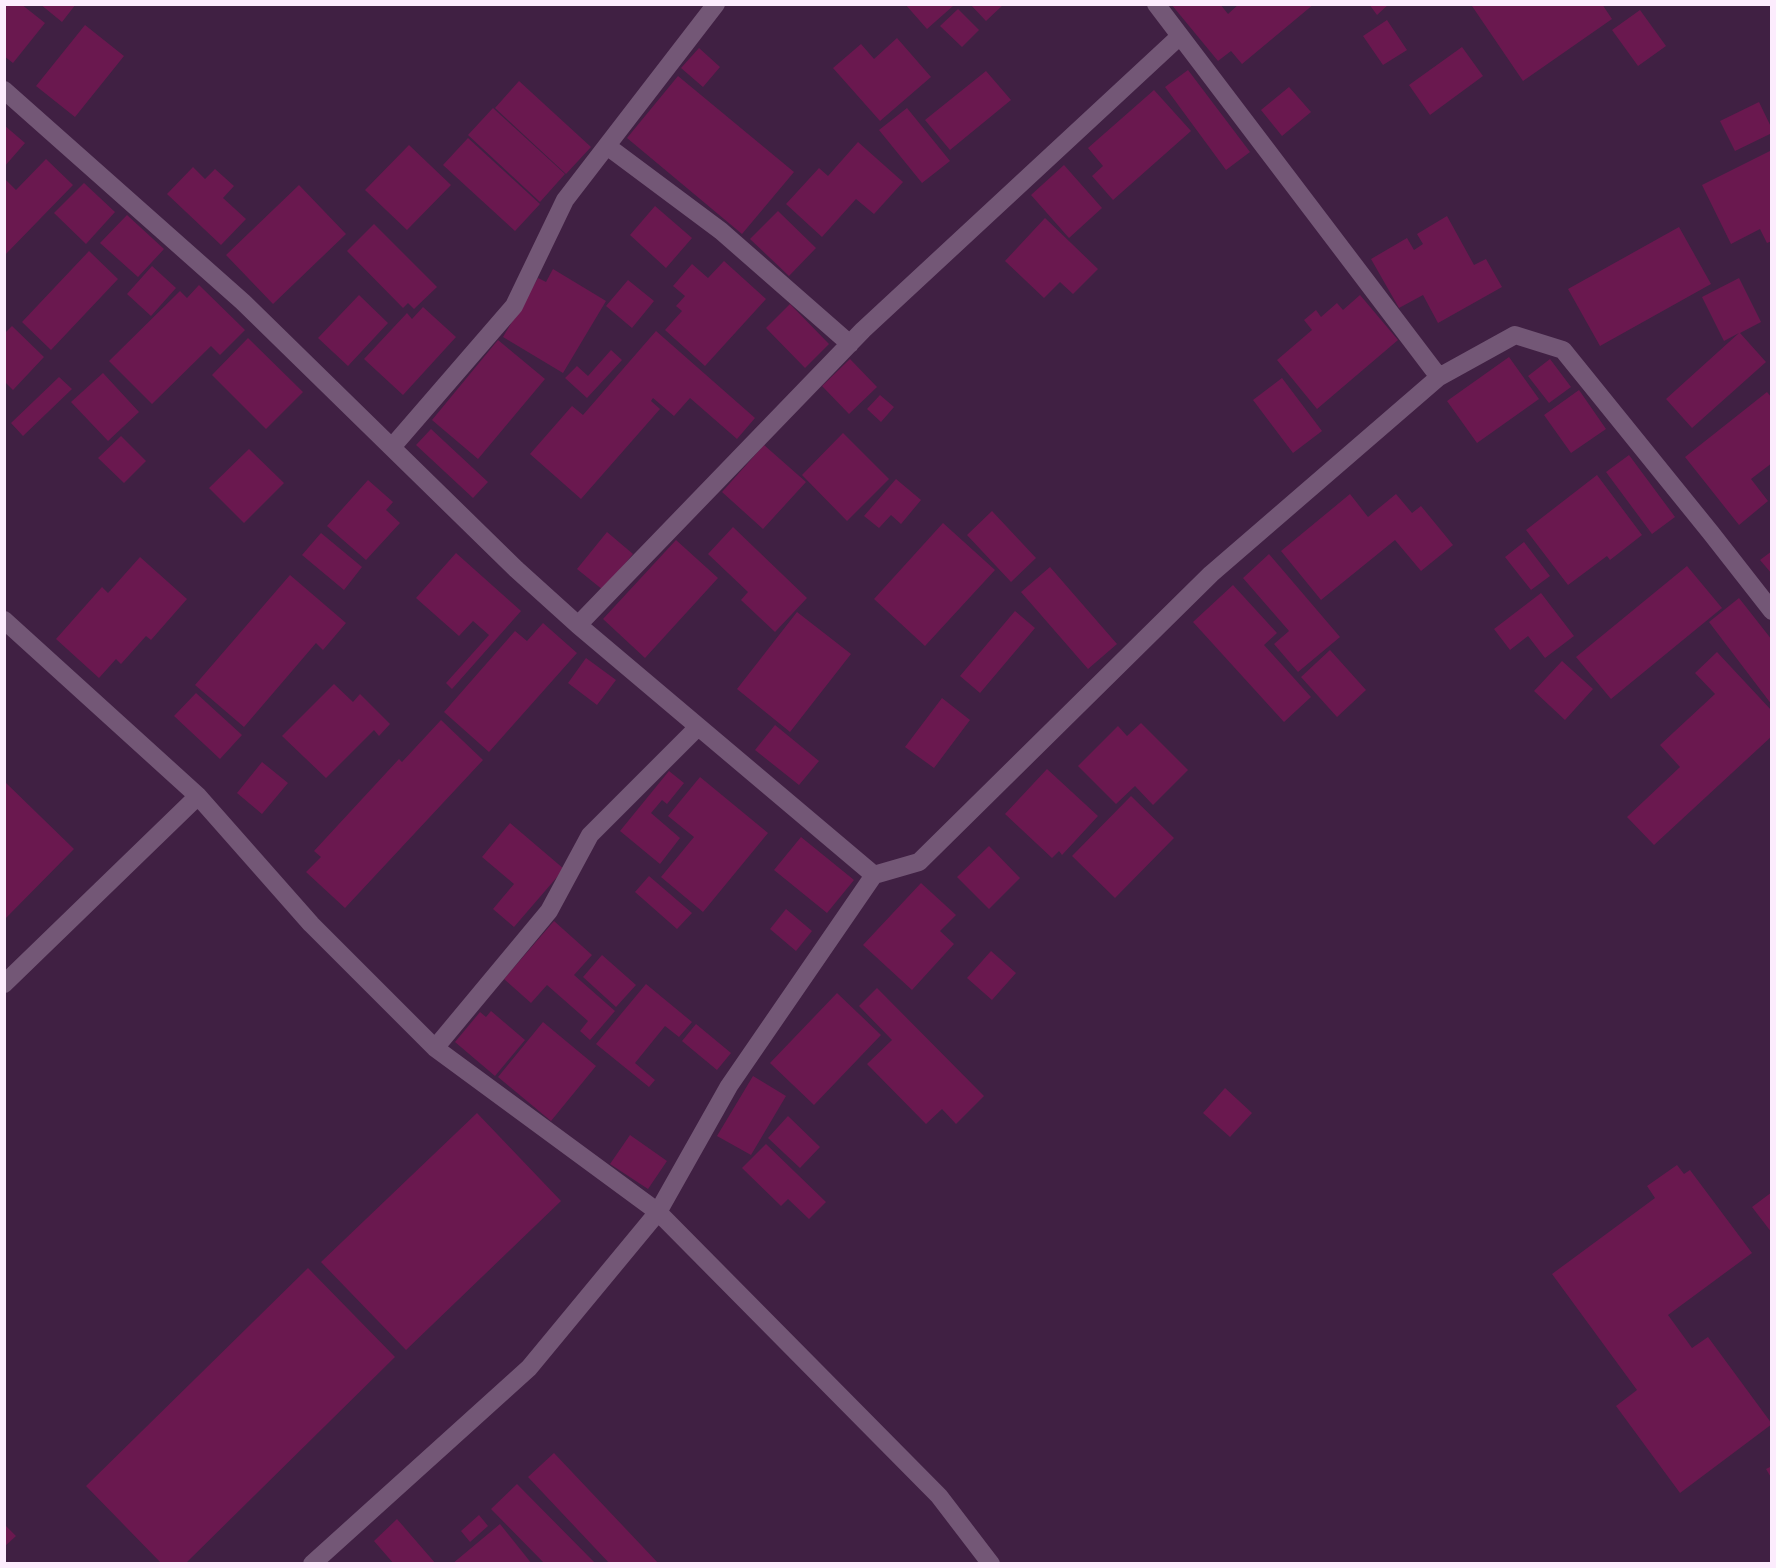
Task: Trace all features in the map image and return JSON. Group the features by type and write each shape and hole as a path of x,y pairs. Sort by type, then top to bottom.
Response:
{"street":[{"path":"392,447 514,306 565,200 716,4"},
{"path":"1156,4 1439,377"},
{"path":"578,625 849,344 1180,36"},
{"path":"4,90 243,302 516,569 578,625 874,875"},
{"path":"607,146 721,231 849,344"},
{"path":"312,1563 529,1368 658,1212 729,1086 874,875 919,862 1211,574 1439,377 1515,335 1563,350 1712,532 1772,611"},
{"path":"4,620 198,796 311,924 435,1048 658,1212 939,1496 992,1563"},
{"path":"435,1048 549,911 590,835 698,727"},
{"path":"4,984 198,796"}],"building":[{"path":"4,4 21,4 45,23 13,63 4,56"},
{"path":"40,4 76,4 62,22"},
{"path":"905,4 952,4 953,6 927,29"},
{"path":"970,4 1004,4 986,21"},
{"path":"1171,4 1220,4 1228,14 1239,4 1314,4 1242,64 1231,51 1218,61"},
{"path":"1369,4 1389,4 1377,15"},
{"path":"1473,4 1602,4 1612,19 1523,81 1472,6"},
{"path":"958,9 979,30 962,47 940,26"},
{"path":"1640,10 1666,46 1638,66 1612,30"},
{"path":"1387,20 1407,50 1383,65 1363,36"},
{"path":"85,25 124,56 75,117 36,86"},
{"path":"897,38 931,77 880,121 833,68 861,44 874,59"},
{"path":"1462,47 1483,76 1430,115 1409,85"},
{"path":"699,48 720,67 703,87 681,68"},
{"path":"1188,70 1250,152 1226,170 1165,87"},
{"path":"986,71 1011,100 950,150 925,120"},
{"path":"678,76 794,172 742,234 627,138"},
{"path":"519,81 591,147 566,174 495,108"},
{"path":"1289,87 1311,112 1282,136 1261,110"},
{"path":"1154,90 1191,131 1113,200 1092,176 1103,166 1088,148"},
{"path":"1759,102 1772,133 1735,151 1720,121"},
{"path":"493,108 565,174 540,202 468,135"},
{"path":"907,108 950,161 922,183 879,130"},
{"path":"4,125 25,143 4,167"},
{"path":"468,138 540,204 515,231 443,165"},
{"path":"858,142 903,182 874,214 856,199 822,237 786,204 819,168 828,176"},
{"path":"409,145 451,185 407,230 365,190"},
{"path":"1772,150 1772,241 1767,243 1760,229 1731,244 1702,185"},
{"path":"46,159 73,185 4,256 4,178 16,190"},
{"path":"1064,165 1102,208 1069,238 1031,195"},
{"path":"193,167 205,179 215,169 234,186 223,198 246,219 221,245 167,194"},
{"path":"84,183 115,212 86,244 54,213"},
{"path":"299,185 346,234 273,304 226,255"},
{"path":"655,206 692,238 666,268 630,235"},
{"path":"778,211 816,248 789,276 750,239"},
{"path":"127,215 164,249 138,277 100,243"},
{"path":"1447,216 1474,265 1486,259 1502,287 1438,323 1423,295 1399,308 1371,259 1407,238 1414,250 1423,244 1417,234"},
{"path":"1045,218 1098,269 1073,294 1060,282 1044,298 1005,261"},
{"path":"374,224 437,287 414,309 408,303 403,308 347,251"},
{"path":"1679,227 1711,284 1600,346 1568,289"},
{"path":"89,251 118,279 51,350 22,322"},
{"path":"724,261 766,299 705,366 665,330 682,311 676,306 685,296 673,286 692,264 708,278"},
{"path":"152,266 176,288 151,316 127,294"},
{"path":"553,269 606,301 563,373 503,337 538,278 546,282"},
{"path":"1739,278 1761,322 1740,333 1766,362 1692,428 1666,399 1739,333 1724,341 1702,297"},
{"path":"628,280 654,301 632,328 606,306"},
{"path":"199,285 245,330 220,355 211,346 152,404 109,361 180,291 187,298"},
{"path":"359,295 388,323 348,366 318,338"},
{"path":"1360,295 1398,340 1317,409 1277,360 1312,330 1304,320 1316,310 1321,317 1337,303 1343,310"},
{"path":"790,304 829,344 805,368 766,328"},
{"path":"423,307 456,337 403,395 364,359 407,313 412,319"},
{"path":"12,326 44,357 13,390 4,381 4,334"},
{"path":"656,331 755,418 737,439 690,398 674,416 653,398 651,401 660,409 581,499 530,454 572,406 583,415"},
{"path":"248,338 303,392 266,429 212,375"},
{"path":"498,340 545,379 478,459 432,420"},
{"path":"611,350 622,360 587,398 565,378 577,366 588,376"},
{"path":"1509,357 1539,399 1477,443 1447,401"},
{"path":"850,359 877,387 849,414 822,386"},
{"path":"1550,359 1571,387 1549,403 1528,376"},
{"path":"103,373 139,412 108,441 71,402"},
{"path":"59,377 72,389 23,436 11,423"},
{"path":"1282,378 1322,431 1293,453 1253,400"},
{"path":"1579,390 1606,429 1571,453 1544,415"},
{"path":"1767,392 1772,398 1772,463 1751,479 1768,501 1739,525 1685,457"},
{"path":"880,395 894,407 881,422 867,409"},
{"path":"431,429 488,482 473,498 416,445"},
{"path":"843,433 889,479 847,521 802,475"},
{"path":"121,436 146,461 124,483 98,458"},
{"path":"764,445 806,482 763,529 722,492"},
{"path":"249,449 284,483 244,523 209,488"},
{"path":"1629,455 1675,517 1652,534 1606,472"},
{"path":"1597,475 1642,535 1610,560 1607,556 1568,585 1526,530"},
{"path":"896,479 921,500 901,524 891,515 879,528 864,516"},
{"path":"368,480 393,502 386,510 400,523 366,560 327,526"},
{"path":"1350,494 1368,517 1396,494 1412,513 1421,506 1453,545 1421,571 1395,540 1321,600 1281,551"},
{"path":"992,511 1036,558 1011,582 967,535"},
{"path":"943,523 995,570 925,646 874,599"},
{"path":"733,527 807,598 775,632 741,600 748,592 708,554"},
{"path":"607,532 633,554 603,590 577,569"},
{"path":"321,533 362,567 344,590 302,555"},
{"path":"676,540 718,578 645,658 603,619"},
{"path":"1524,542 1550,576 1531,590 1505,557"},
{"path":"1772,551 1772,574 1760,560"},
{"path":"456,553 521,611 452,689 446,683 489,635 473,621 459,636 416,598"},
{"path":"1269,554 1340,637 1298,672 1274,644 1289,631 1243,578"},
{"path":"140,557 187,599 151,640 146,636 121,664 116,659 99,678 56,639 102,587 108,593"},
{"path":"1687,566 1722,608 1611,699 1576,657"},
{"path":"1050,567 1117,644 1088,669 1021,592"},
{"path":"290,575 346,623 323,650 316,643 244,727 195,685"},
{"path":"1233,585 1277,633 1264,645 1311,697 1284,722 1193,622"},
{"path":"1541,593 1574,636 1545,658 1528,636 1510,650 1494,629"},
{"path":"1739,598 1772,640 1772,705 1709,622"},
{"path":"1015,611 1035,628 980,693 960,676"},
{"path":"797,612 851,654 790,732 737,689"},
{"path":"543,623 577,653 489,752 444,712 515,631 527,641"},
{"path":"1330,650 1366,690 1337,717 1301,677"},
{"path":"1717,652 1772,711 1772,736 1654,845 1627,817 1680,767 1660,745 1715,694 1695,673"},
{"path":"586,658 616,680 597,705 568,683"},
{"path":"1562,661 1593,689 1565,720 1534,691"},
{"path":"334,684 353,702 360,694 390,724 379,736 374,730 326,778 282,736"},
{"path":"196,693 242,735 220,759 174,716"},
{"path":"942,698 970,720 934,768 905,747"},
{"path":"441,720 483,760 345,908 306,872 321,857 314,851 399,759 402,762"},
{"path":"1141,723 1188,770 1153,805 1135,786 1116,804 1078,766 1118,726 1127,736"},
{"path":"775,725 819,761 799,785 755,750"},
{"path":"262,762 288,783 262,814 237,793"},
{"path":"1047,769 1098,816 1062,855 1059,851 1052,858 1005,814"},
{"path":"669,771 684,783 667,804 662,800 651,813 680,838 660,864 620,831"},
{"path":"700,777 768,833 703,912 661,877 694,837 668,816"},
{"path":"4,781 74,849 4,920"},
{"path":"1131,796 1174,838 1115,898 1072,856"},
{"path":"510,823 564,869 514,927 493,909 514,884 482,857"},
{"path":"801,837 854,880 827,913 774,870"},
{"path":"989,846 1020,878 989,909 957,877"},
{"path":"649,876 692,913 677,929 635,892"},
{"path":"921,883 956,915 940,931 954,944 912,990 863,945"},
{"path":"786,909 812,931 796,951 770,929"},
{"path":"554,921 592,955 574,975 615,1011 590,1040 580,1031 588,1021 547,985 531,1003 504,979"},
{"path":"991,951 1016,973 992,1000 967,978"},
{"path":"602,955 636,985 616,1007 583,977"},
{"path":"646,984 692,1022 679,1037 665,1026 635,1063 655,1080 649,1087 596,1044"},
{"path":"877,988 984,1096 956,1124 942,1109 926,1124 867,1064 892,1040 859,1006"},
{"path":"837,993 881,1035 814,1105 770,1063"},
{"path":"491,1011 525,1040 495,1076 455,1042 480,1012 486,1017"},
{"path":"543,1022 596,1066 551,1121 498,1077"},
{"path":"696,1024 731,1053 717,1070 682,1041"},
{"path":"753,1076 786,1096 751,1155 717,1136"},
{"path":"1225,1088 1252,1113 1230,1137 1203,1113"},
{"path":"477,1113 561,1201 406,1350 321,1262"},
{"path":"788,1116 820,1147 800,1168 768,1138"},
{"path":"630,1135 667,1161 648,1189 610,1164"},
{"path":"766,1144 826,1202 809,1219 788,1199 781,1206 742,1168"},
{"path":"1677,1165 1684,1174 1690,1170 1752,1253 1668,1315 1692,1348 1708,1337 1772,1424 1680,1493 1616,1406 1637,1390 1552,1274 1655,1198 1647,1186"},
{"path":"1772,1192 1772,1233 1752,1207"},
{"path":"308,1268 395,1357 185,1564 162,1564 86,1486"},
{"path":"554,1453 659,1564 610,1564 528,1477"},
{"path":"1772,1466 1772,1479 1766,1469"},
{"path":"517,1484 596,1564 545,1564 491,1509"},
{"path":"479,1515 488,1526 470,1542 461,1531"},
{"path":"397,1519 436,1564 394,1564 374,1541"},
{"path":"4,1524 16,1536 4,1547"},
{"path":"500,1524 532,1564 452,1564"}]}
